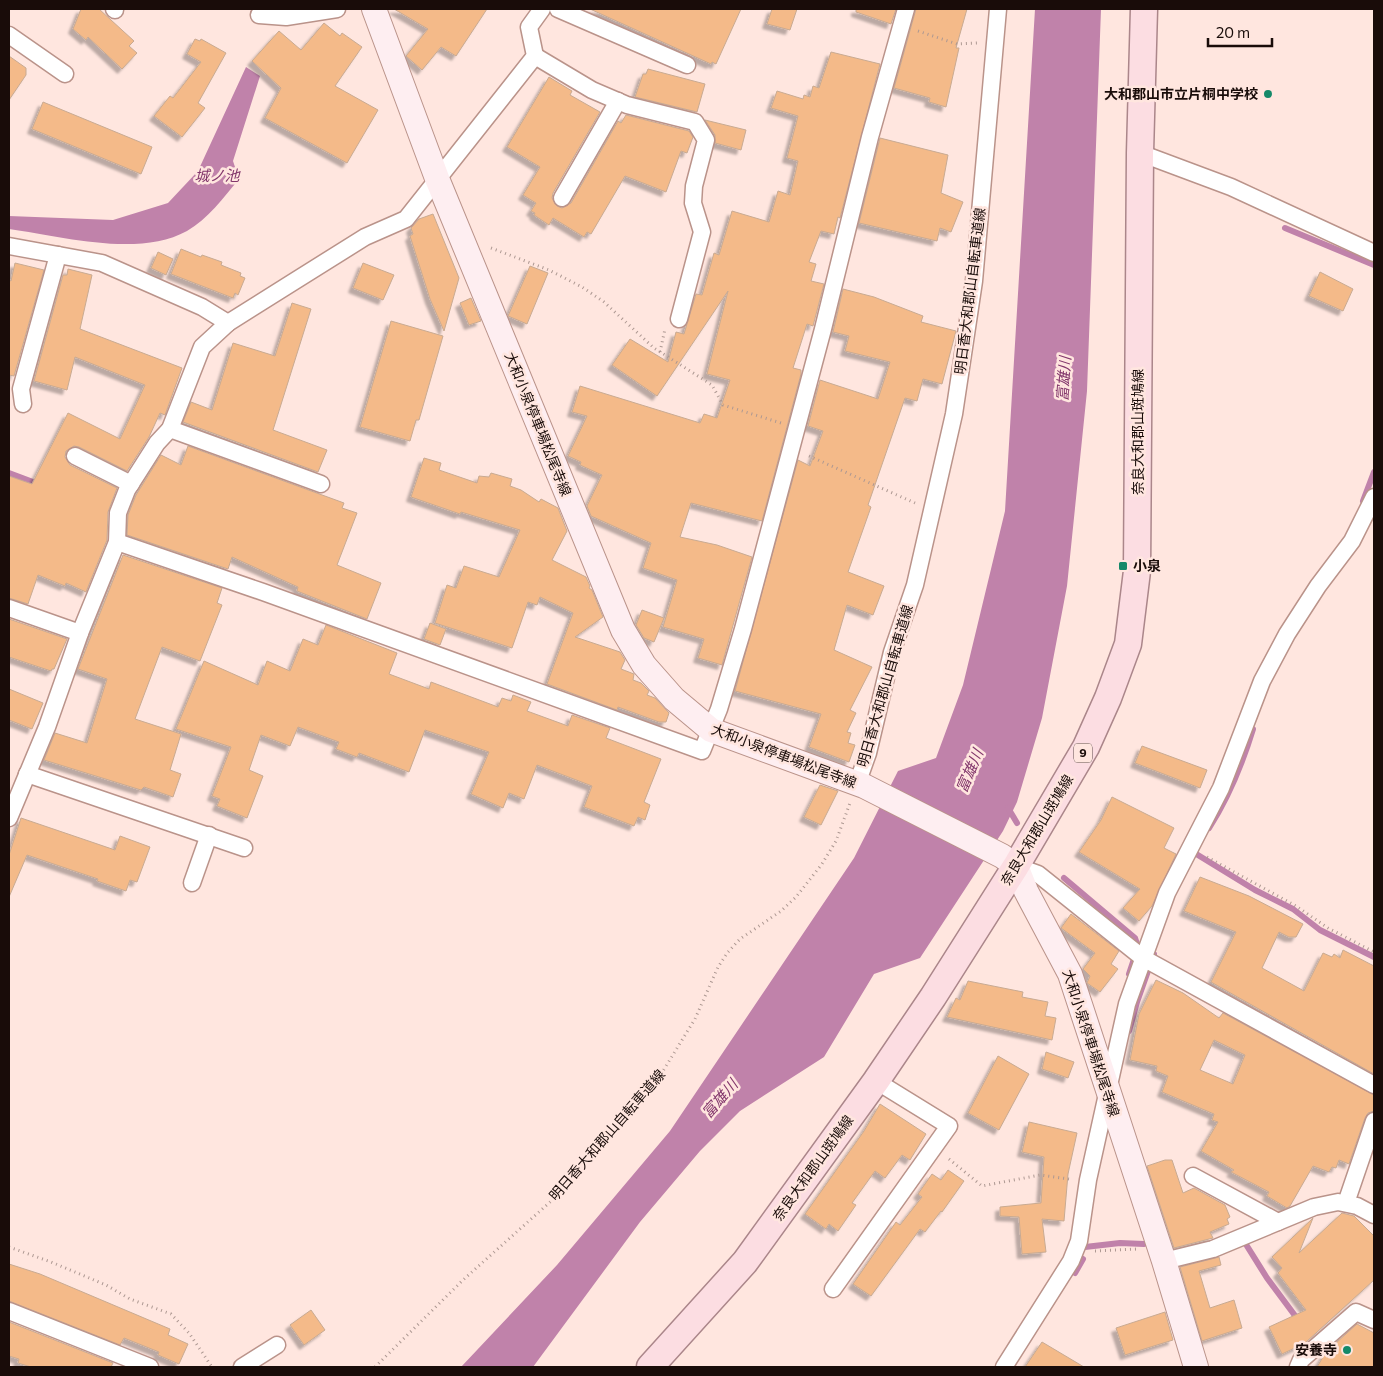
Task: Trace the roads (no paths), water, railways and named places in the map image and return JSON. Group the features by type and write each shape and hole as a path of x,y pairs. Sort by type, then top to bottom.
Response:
{"main road":[{"name":"大和小泉停車場松尾寺線","path":"374,9 438,181 623,630 644,665 674,699 711,730 860,785 1009,861 1070,974 1162,1256 1196,1367"},
{"name":"奈良大和郡山斑鳩線","path":"650,1367 745,1262 876,1081 933,997 1009,861 1086,747 1108,698 1128,644 1137,571 1140,153 1144,9"}],"street":[{"path":"260,15 286,17 337,9"},
{"path":"542,9 529,27 536,56 592,90 618,101 695,122 706,140 694,186 692,203 702,232 679,319"},
{"path":"558,9 687,65"},
{"path":"117,542 263,592 702,751 711,730 743,629 823,329 870,137 906,9"},
{"name":"明日香大和郡山自転車道線","path":"860,785 892,652 915,585 954,414 974,281 998,9"},
{"path":"9,35 65,74"},
{"path":"9,818 47,727 80,633 117,542 118,513 131,484 157,443 170,429 202,347 228,324 365,237 406,218 438,181 536,56"},
{"path":"562,198 618,101"},
{"path":"1140,153 1231,187 1374,253"},
{"path":"9,246 102,263 202,307 228,324"},
{"path":"17,394 58,255"},
{"path":"170,429 321,484"},
{"path":"75,456 131,484"},
{"path":"1004,1367 1071,1261 1079,1241 1088,1180 1127,1004 1167,893 1189,846 1225,779 1262,681 1287,634 1313,594 1352,541 1374,497"},
{"path":"9,608 80,633"},
{"path":"27,774 244,848"},
{"path":"192,883 209,835"},
{"path":"1009,861 1038,874 1143,957 1374,1085"},
{"path":"833,1289 949,1126 876,1081"},
{"path":"1346,1203 1374,1121"},
{"path":"1193,1176 1278,1222"},
{"path":"1162,1256 1213,1249 1314,1207 1338,1202 1357,1206 1374,1215"},
{"path":"9,1311 150,1367"},
{"path":"1298,1367 1301,1360 1356,1312 1373,1317"},
{"path":"242,1367 277,1345"}],"water":[{"name":"富雄川","path":"1035,9 1101,9 1087,391 1067,586 1042,718 1017,802 1003,831 920,958 874,974 824,1057 740,1111 700,1151 640,1222 533,1367 461,1367 557,1265 670,1131 854,858 898,771 936,758 963,685 1005,511"},
{"name":"城ノ池","path":"246,67 260,76 233,161 239,179 215,208 195,226 167,239 146,243 123,244 75,240 9,229 9,216 113,220 168,203 198,171"}],"waterway":[{"path":"1285,228 1374,265"},
{"path":"1363,501 1374,472"},
{"path":"9,473 41,485"},
{"path":"1209,828 1223,805 1253,729"},
{"path":"1008,808 1017,823"},
{"path":"1193,852 1255,890 1293,909 1320,930 1374,957"},
{"path":"1064,878 1135,938 1138,947 1129,974"},
{"path":"1129,1031 1154,954"},
{"path":"1242,1238 1267,1278 1299,1321"},
{"path":"1085,1247 1120,1243 1144,1244"},
{"path":"1075,1273 1083,1259"}],"place":[{"name":"大和郡山市立片桐中学校","path":"1268,94"},
{"name":"小泉","path":"1123,566"},
{"name":"安養寺","path":"1347,1350"}]}
